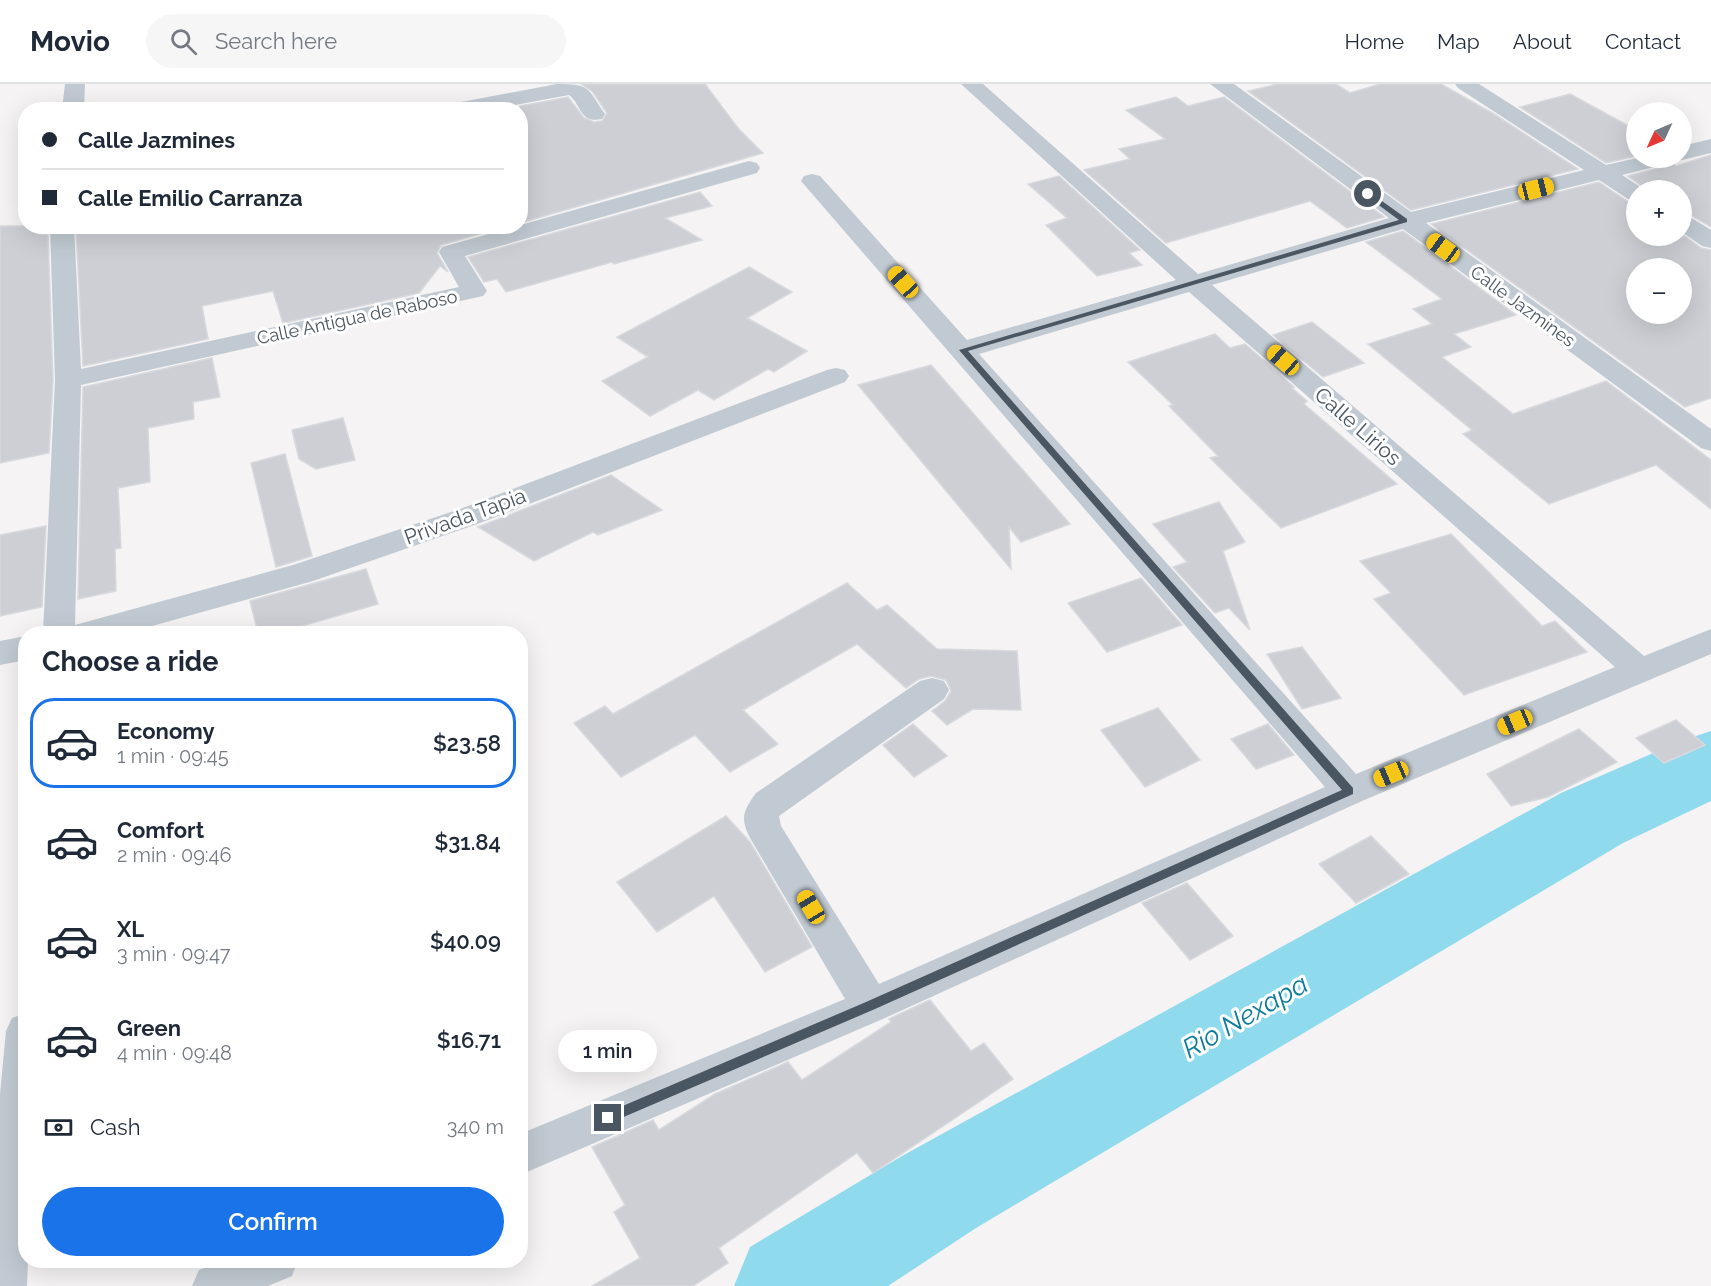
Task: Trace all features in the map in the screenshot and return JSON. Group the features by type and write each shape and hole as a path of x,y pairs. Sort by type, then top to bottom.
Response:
{"street":[{"path":"74,102 75,84"},
{"path":"469,84 479,102"},
{"name":"Calle Lirios","path":"971,84 1193,282 1640,670"},
{"name":"Calle Jazmines","path":"1220,84 1711,442"},
{"path":"1464,84 1626,189"},
{"path":"486,102 570,88 579,91 594,114"},
{"path":"1692,151 1711,146"},
{"path":"963,350 1405,221 1626,167"},
{"name":"Calle Antigua de Raboso","path":"528,230 749,168"},
{"path":"812,181 1350,791"},
{"path":"1692,229 1711,241"},
{"path":"59,626 68,380 62,234"},
{"name":"Calle Antigua de Raboso","path":"68,380 474,291 451,252 515,234"},
{"name":"Privada Tapia","path":"111,626 302,573 470,516 836,376"},
{"path":"528,1152 871,1006 1350,791 1711,641"},
{"path":"0,653 18,650"},
{"path":"871,1006 763,828 761,814 769,803 932,690"},
{"path":"4,1286 18,1124"},
{"path":"215,1286 257,1268"}],"building":[{"path":"581,84 705,84 738,128 763,153 528,221 528,104 568,97 584,118 594,122 602,121 607,113 592,91"},
{"path":"1278,84 1336,84 1350,93 1380,84 1441,84 1494,114 1578,169 1411,210 1248,91"},
{"path":"1570,94 1626,125 1626,158 1606,163 1520,107"},
{"path":"1176,97 1188,106 1224,97 1384,217 1347,228 1310,201 1166,243 1084,170 1130,159 1119,149 1165,139 1126,110"},
{"path":"1711,155 1711,227 1692,216 1692,180 1633,180 1628,176 1658,168 1692,168 1692,161"},
{"path":"1059,176 1140,250 1129,253 1142,265 1097,276 1046,225 1067,218 1028,184"},
{"path":"1599,182 1626,200 1626,246 1692,246 1692,241 1701,248 1711,250 1711,398 1685,407 1431,224"},
{"path":"700,192 712,206 665,218 702,240 614,264 612,262 506,292 497,279 484,282 468,257"},
{"path":"0,226 18,226 18,234 48,235 53,380 49,453 0,463"},
{"path":"1403,231 1516,315 1454,334 1471,347 1442,357 1513,414 1606,381 1711,460 1711,509 1656,465 1549,504 1463,434 1472,430 1368,344 1432,324 1413,309 1442,299 1366,242"},
{"path":"76,234 479,234 441,245 437,253 448,272 440,266 419,293 283,323 273,291 202,306 208,339 83,366"},
{"path":"749,267 792,292 747,318 807,351 774,372 768,369 714,400 698,390 650,416 602,381 648,357 617,337"},
{"path":"1312,322 1364,363 1323,377 1273,335"},
{"path":"1215,334 1230,348 1245,344 1294,387 1292,388 1307,401 1304,404 1397,484 1281,528 1210,458 1218,456 1169,406 1173,405 1128,362"},
{"path":"212,358 220,397 193,402 194,419 148,428 150,482 118,488 121,548 115,549 116,591 78,599 83,387"},
{"path":"931,365 1070,524 1021,542 1009,527 1011,569 858,385"},
{"path":"343,418 355,460 316,469 299,459 292,430"},
{"path":"285,454 312,556 276,567 251,463"},
{"path":"611,475 662,510 598,535 593,532 534,561 478,527"},
{"path":"1219,502 1245,542 1223,551 1250,630 1229,608 1215,613 1173,567 1187,562 1153,524"},
{"path":"46,526 42,607 0,616 0,535"},
{"path":"1451,534 1542,626 1555,621 1587,652 1464,695 1374,599 1391,593 1360,561"},
{"path":"366,569 378,604 302,626 256,626 250,601"},
{"path":"1141,578 1182,625 1107,652 1068,603"},
{"path":"847,583 877,610 887,605 937,649 1017,651 1021,710 973,709 947,725 932,711 945,701 951,691 946,680 931,676 919,679 906,688 857,644 743,710 778,744 730,772 695,735 621,777 574,723 605,706 613,714"},
{"path":"1302,647 1341,698 1302,709 1267,654"},
{"path":"1158,708 1200,760 1145,787 1101,730"},
{"path":"1676,720 1705,745 1664,763 1636,738"},
{"path":"913,724 947,756 914,777 883,745"},
{"path":"1268,724 1294,755 1256,769 1231,739"},
{"path":"1579,729 1617,762 1548,797 1511,806 1487,774"},
{"path":"726,816 750,842 812,947 765,972 714,896 657,932 617,882"},
{"path":"1371,836 1409,874 1356,903 1319,864"},
{"path":"1187,883 1233,936 1190,960 1142,903"},
{"path":"930,1000 971,1051 984,1043 1013,1079 873,1173 857,1153 719,1248 728,1263 693,1286 592,1286 640,1258 614,1212 625,1205 592,1147 653,1120 659,1130 715,1094 788,1062 802,1080 891,1022 889,1019"}],"waterway":[{"name":"Rio Nexapa","path":"789,1286 939,1192 1592,818 1711,764"}],"route":[{"path":"608,1118 871,1006 1350,791 963,350 1405,221 1368,194"}]}
